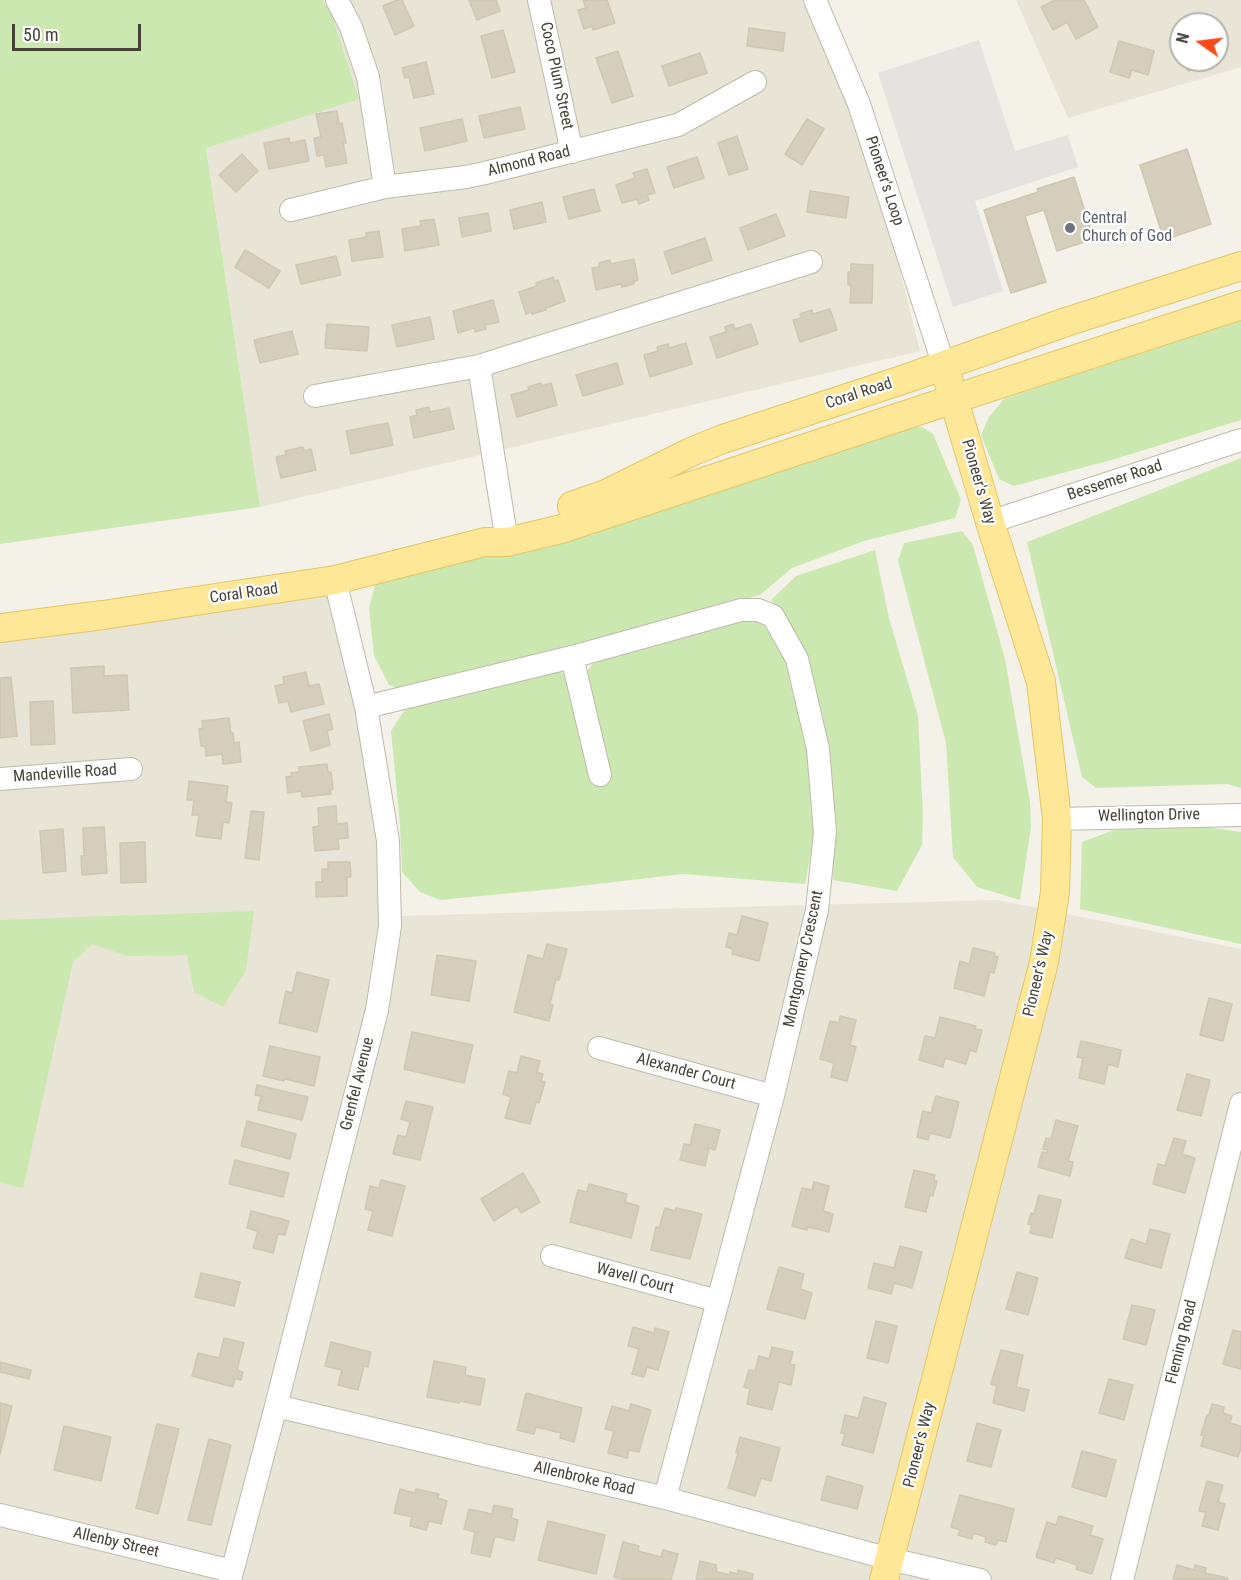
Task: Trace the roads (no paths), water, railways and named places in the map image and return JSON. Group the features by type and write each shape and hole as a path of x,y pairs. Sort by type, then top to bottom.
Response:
{"main road":[{"name":"Coral Road","path":"499,538 606,494 720,440 944,366 1066,322 1234,268"},
{"path":"1234,268 1240,306"},
{"name":"Coral Road","path":"0,628 335,580 499,538 561,529 1240,306"},
{"name":"Pioneer's Way","path":"887,1570 1044,962 1055,892 1057,819 1041,682 990,522 944,366"}],"street":[{"path":"337,0 351,27 368,77 385,187"},
{"name":"Coco Plum Street","path":"539,0 572,152"},
{"name":"Pioneer's Loop","path":"814,0 859,104 944,366"},
{"name":"Almond Road","path":"291,210 385,187 466,177 678,125 755,82"},
{"path":"315,396 479,366 811,262"},
{"path":"479,366 499,538"},
{"name":"Bessemer Road","path":"990,522 1241,440"},
{"name":"Grenfel Avenue","path":"231,1575 377,1010 390,926 388,841 366,707 335,580"},
{"name":"Montgomery Crescent","path":"366,707 572,657 741,610 758,610 773,616 797,659 818,749 825,832 817,910 773,1096 665,1498"},
{"path":"572,657 600,775"},
{"name":"Mandeville Road","path":"0,779 131,769"},
{"name":"Wellington Drive","path":"1057,819 1241,815"},
{"name":"Alexander Court","path":"599,1048 773,1096"},
{"name":"Fleming Road","path":"1122,1580 1241,1104"},
{"name":"Wavell Court","path":"552,1256 718,1301"},
{"name":"Allenbroke Road","path":"276,1406 665,1498 887,1570 980,1580"},
{"name":"Allenby Street","path":"0,1515 231,1575"}],"place":[{"name":"Central Church of God","path":"1070,228"}]}
